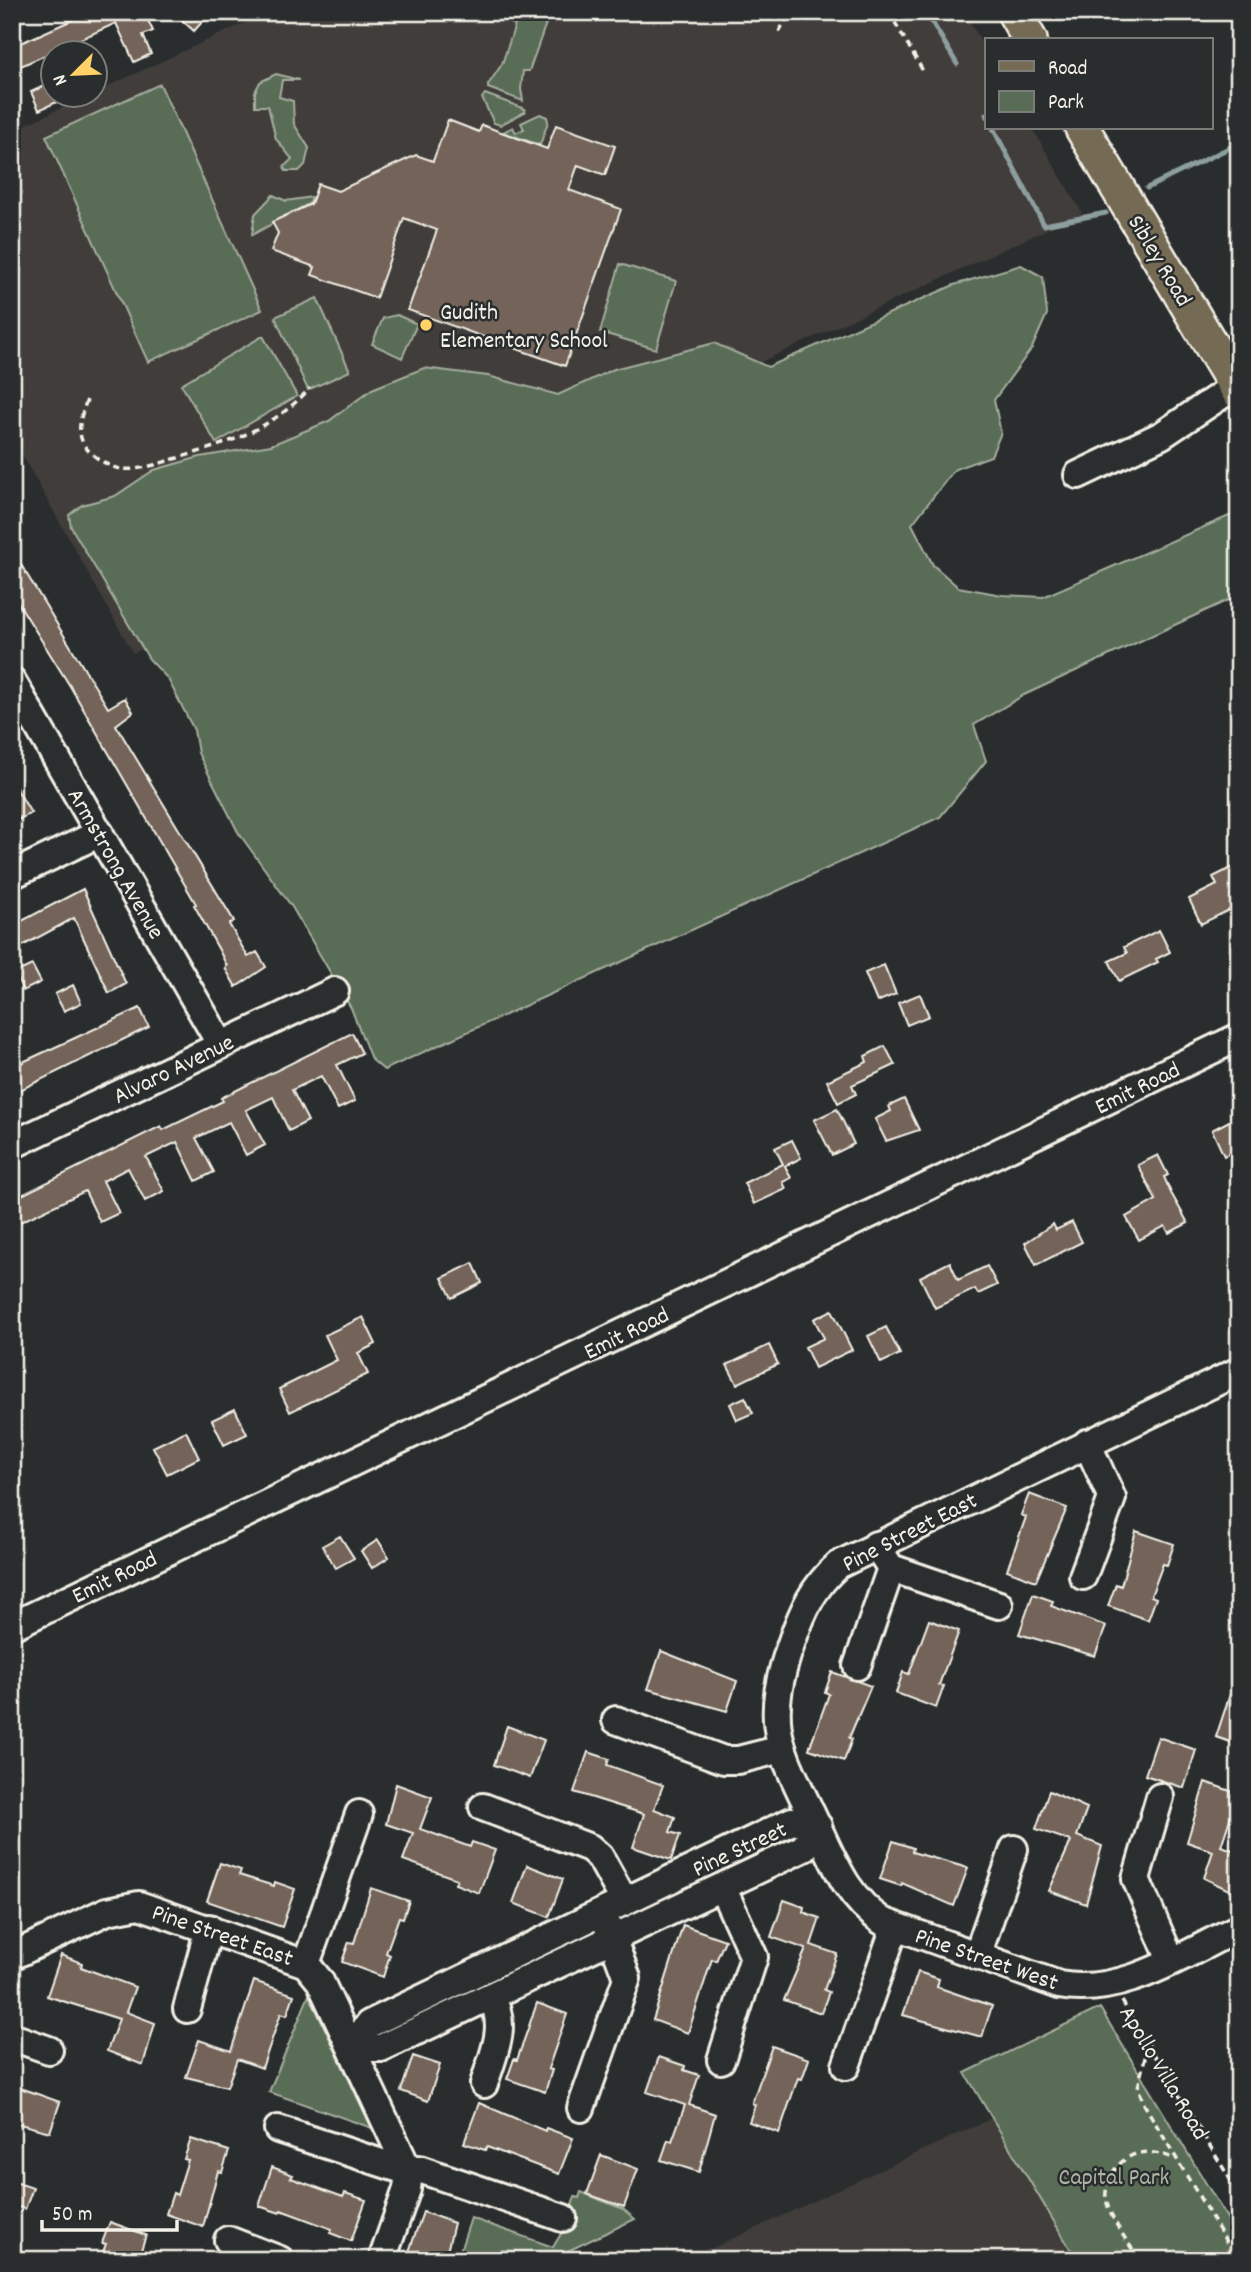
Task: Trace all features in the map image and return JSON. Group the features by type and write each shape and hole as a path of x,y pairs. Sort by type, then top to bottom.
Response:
{"main road":[{"path":"1014,12 1029,38"},
{"name":"Sibley Road","path":"1084,130 1237,389"}],"street":[{"path":"1078,475 1162,435 1237,389"},
{"name":"Armstrong Avenue","path":"12,681 221,1045"},
{"path":"12,876 100,833"},
{"name":"Alvaro Avenue","path":"12,1145 335,991"},
{"name":"Emit Road","path":"12,1626 1239,1037"},
{"name":"Pine Street East","path":"817,1826 782,1749 775,1725 776,1690 803,1609 824,1578 838,1565 876,1545 1239,1371"},
{"path":"1083,1576 1112,1498 1087,1443"},
{"path":"876,1545 891,1568 999,1605"},
{"path":"857,1666 891,1568"},
{"path":"616,1720 724,1760 738,1760 782,1749"},
{"path":"1160,1797 1136,1879 1171,1960"},
{"path":"483,1807 590,1848 600,1857 613,1907 613,1938 627,1978 581,2108"},
{"path":"306,1964 359,1814"},
{"name":"Pine Street","path":"792,1821 817,1826 804,1847 722,1887 381,2048 352,2048 369,2024 792,1821"},
{"name":"Pine Street West","path":"817,1826 849,1891 864,1908 895,1927 1059,1984 1117,1993 1171,1960 1239,1928"},
{"path":"977,1956 1014,1849"},
{"path":"681,1875 693,1900"},
{"path":"721,2060 754,1957 722,1887"},
{"name":"Pine Street East","path":"12,1956 107,1911 128,1905 149,1907 306,1964 320,1981 352,2048"},
{"path":"846,2066 895,1927"},
{"path":"187,2009 209,1928"},
{"path":"457,1982 480,2001 501,2013 498,2039 484,2084"},
{"path":"12,2037 49,2050"},
{"path":"352,2048 409,2172 407,2189 382,2260"},
{"path":"278,2129 409,2172 419,2169 563,2218"},
{"path":"228,2240 280,2260"}],"path":[{"path":"779,32 790,12"},
{"path":"889,12 923,71"},
{"path":"87,400 79,420 80,432 87,449 103,463 132,468 225,445 259,429 296,403 310,388"},
{"name":"Apollo Villa Road","path":"1117,1993 1239,2194"},
{"path":"1148,2045 1138,2087 1177,2160 1237,2260"},
{"path":"1139,2260 1106,2198 1109,2178 1122,2160 1139,2151 1157,2151 1177,2160"}],"shaded area":[{"name":"Gudith Elementary School","path":"268,12 964,12 985,48 985,130 1033,130 1082,213 133,653 12,437 12,131 61,108 108,108 108,86"},
{"path":"992,2118 1077,2260 687,2260"}],"green space":[{"path":"512,12 550,12 529,71 523,71 523,101 488,88 502,64 515,25 507,21"},
{"path":"276,74 299,80 282,80 279,97 293,101 294,124 309,148 305,165 299,171 286,171 284,167 292,159 276,139 268,106 255,106 255,92 260,82"},
{"path":"160,84 262,310 148,362 46,136"},
{"path":"485,94 525,109 525,112 500,125 494,123 482,98"},
{"path":"540,114 547,117 548,122 540,145 503,132 513,127 516,133 524,129 521,123"},
{"path":"273,195 286,201 312,197 310,203 252,235 255,214"},
{"path":"620,264 676,281 656,349 600,332"},
{"path":"1021,265 1043,277 1047,314 1032,348 994,400 1001,433 991,456 955,469 912,524 933,565 958,587 1002,595 1043,597 1236,513 1239,595 1024,695 974,725 986,761 940,817 384,1070 371,1059 351,1008 292,907 238,832 198,753 194,730 168,679 149,659 71,527 69,515 82,505 115,496 154,470 200,457 271,445 329,421 372,389 424,368 488,376 558,395 614,369 714,343 768,367 954,285"},
{"path":"317,298 350,371 308,390 275,317"},
{"path":"397,315 417,324 402,358 372,344 383,318"},
{"path":"263,336 297,396 216,443 181,384"},
{"path":"309,1995 372,2128 269,2092"},
{"name":"Capital Park","path":"1100,2008 1239,2238 1239,2260 1077,2260 965,2073"},
{"path":"581,2192 623,2209 635,2219 549,2260 457,2260 471,2218 553,2247 564,2229 570,2231 572,2223 567,2219 575,2197 579,2198"}],"building":[{"path":"90,12 144,12 153,31 143,35 151,54 134,62 116,23 83,38 38,38 38,58 12,70 12,47"},
{"path":"173,12 211,12 194,31"},
{"path":"38,89 38,108 31,92"},
{"path":"448,120 479,132 482,125 547,149 556,125 615,146 605,175 578,165 569,190 621,209 565,366 408,310 437,230 404,218 376,298 312,275 315,267 271,251 278,233 272,222 311,204 318,184 338,191 416,155 433,161"},
{"path":"12,550 108,708 125,698 133,712 116,725 234,921 229,924 248,957 257,952 266,967 236,987 194,905 196,904 70,686 12,593"},
{"path":"12,781 31,813 12,823"},
{"path":"1239,864 1239,929 1229,910 1201,924 1189,899 1217,885 1213,877"},
{"path":"83,889 126,984 109,993 74,918 17,949 12,940 12,926"},
{"path":"1159,930 1170,952 1156,959 1158,962 1119,981 1109,961 1127,953 1124,947"},
{"path":"32,965 41,982 23,991 15,973"},
{"path":"884,965 896,994 877,1002 865,973"},
{"path":"73,985 81,1003 64,1011 55,994"},
{"path":"920,994 929,1016 907,1025 898,1003"},
{"path":"140,1008 149,1027 12,1094 12,1067"},
{"path":"352,1033 362,1053 337,1065 355,1101 338,1109 321,1076 292,1090 308,1121 289,1131 273,1097 246,1110 265,1145 246,1155 229,1122 196,1138 214,1172 196,1181 177,1142 146,1157 164,1191 145,1201 128,1168 103,1181 119,1213 100,1222 85,1191 12,1226 12,1186 18,1197 161,1126 163,1130 223,1101 221,1098"},
{"path":"885,1046 895,1065 852,1085 856,1094 838,1103 827,1081 867,1062 865,1056"},
{"path":"904,1099 919,1130 886,1141 875,1119 891,1111 889,1106"},
{"path":"837,1109 854,1144 832,1155 814,1120"},
{"path":"1239,1116 1239,1149 1224,1156 1212,1130"},
{"path":"792,1140 801,1158 785,1166 791,1178 783,1182 786,1189 754,1204 744,1183 783,1164 775,1148"},
{"path":"1158,1155 1168,1175 1164,1177 1171,1193 1188,1223 1169,1233 1165,1226 1139,1240 1126,1217 1156,1200 1138,1165"},
{"path":"1072,1222 1082,1242 1036,1265 1025,1243 1053,1224 1056,1230"},
{"path":"950,1262 958,1280 987,1266 997,1285 978,1294 975,1289 935,1308 920,1277"},
{"path":"473,1263 482,1283 452,1298 442,1278"},
{"path":"832,1310 852,1350 815,1368 805,1347 824,1338 814,1319"},
{"path":"363,1317 376,1344 358,1353 368,1374 290,1412 279,1389 337,1360 325,1335"},
{"path":"886,1327 900,1354 881,1363 868,1336"},
{"path":"769,1345 778,1364 737,1384 727,1365"},
{"path":"745,1397 753,1413 737,1420 730,1404"},
{"path":"235,1409 247,1434 224,1445 212,1420"},
{"path":"186,1431 199,1458 167,1474 153,1447"},
{"path":"1029,1494 1067,1508 1036,1581 1007,1570 1026,1517 1021,1515"},
{"path":"1136,1531 1174,1544 1151,1596 1156,1598 1148,1620 1108,1606 1116,1584 1121,1586"},
{"path":"340,1536 354,1558 336,1568 322,1546"},
{"path":"378,1540 389,1557 372,1568 361,1551"},
{"path":"1033,1594 1053,1601 1051,1606 1106,1626 1095,1656 1019,1634"},
{"path":"929,1620 959,1631 939,1685 944,1686 936,1708 896,1693 903,1672 909,1674"},
{"path":"661,1651 737,1681 727,1711 648,1689"},
{"path":"832,1672 871,1686 849,1738 852,1739 844,1761 809,1749 829,1694 825,1692"},
{"path":"1236,1676 1239,1677 1239,1745 1216,1737"},
{"path":"507,1726 544,1740 530,1778 494,1765"},
{"path":"1158,1737 1196,1750 1184,1788 1145,1775"},
{"path":"588,1752 609,1759 607,1765 663,1785 654,1809 675,1817 670,1832 680,1835 671,1860 633,1847 644,1814 574,1792"},
{"path":"1205,1782 1239,1794 1239,1805 1234,1817 1231,1816 1221,1846 1239,1852 1239,1895 1204,1878 1213,1851 1187,1842"},
{"path":"396,1784 432,1797 420,1829 470,1847 472,1842 495,1850 479,1893 455,1884 457,1879 403,1860 413,1833 386,1824"},
{"path":"1049,1791 1087,1808 1077,1836 1102,1846 1086,1904 1049,1891 1071,1841 1036,1829"},
{"path":"893,1841 913,1848 912,1852 968,1868 954,1906 902,1883 901,1886 880,1879"},
{"path":"220,1863 241,1870 239,1875 274,1886 275,1882 295,1889 282,1927 207,1901"},
{"path":"527,1865 563,1879 549,1917 513,1903"},
{"path":"371,1888 409,1901 403,1918 399,1917 386,1953 390,1955 383,1977 342,1962 349,1942 354,1943"},
{"path":"784,1900 804,1907 803,1912 820,1918 811,1945 837,1954 824,1990 829,1992 821,2013 784,2000 806,1949 771,1937"},
{"path":"683,1925 725,1940 716,1961 712,1959 688,2033 653,2020"},
{"path":"61,1955 82,1963 81,1967 135,1987 126,2012 155,2023 143,2065 107,2051 119,2019 47,1996"},
{"path":"918,1972 939,1979 937,1987 992,2006 982,2037 903,2015"},
{"path":"254,1981 294,1995 287,2015 281,2013 262,2068 237,2059 227,2087 186,2077 199,2040 231,2051"},
{"path":"537,2003 567,2014 548,2069 552,2070 545,2092 507,2079 514,2059 517,2060"},
{"path":"772,2046 809,2059 802,2079 798,2078 779,2133 749,2122 755,2105 752,2103"},
{"path":"413,2056 440,2065 428,2101 401,2091"},
{"path":"659,2057 685,2066 684,2070 699,2075 689,2105 715,2114 699,2172 661,2160 668,2140 672,2141 685,2105 647,2092"},
{"path":"12,2085 60,2102 50,2132 12,2122"},
{"path":"479,2103 545,2131 546,2128 573,2138 559,2174 487,2147 485,2150 464,2143"},
{"path":"191,2139 229,2151 222,2172 218,2171 203,2227 166,2214 173,2193 177,2195 188,2160 184,2159"},
{"path":"601,2155 638,2169 624,2207 587,2194"},
{"path":"272,2167 293,2175 291,2178 343,2197 345,2193 366,2200 351,2241 330,2233 332,2229 281,2210 280,2213 259,2206"},
{"path":"12,2181 33,2188 25,2209 12,2205"},
{"path":"423,2212 454,2223 445,2260 406,2260"},
{"path":"110,2222 146,2235 139,2256 134,2260 100,2260 106,2244 102,2243"}],"waterway":[{"path":"926,12 957,64"},
{"path":"994,130 1044,225 1106,213"},
{"path":"1147,188 1239,143"}],"place":[{"name":"Gudith Elementary School","path":"426,325"}]}
